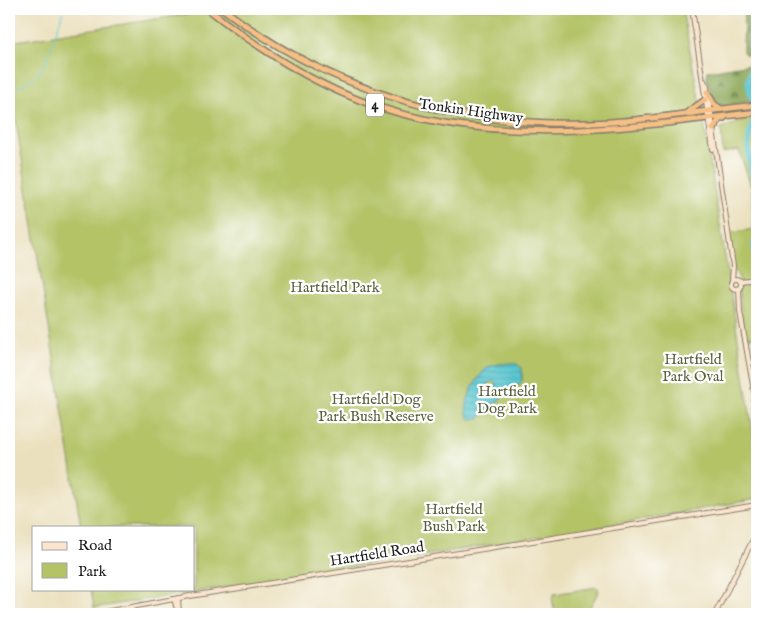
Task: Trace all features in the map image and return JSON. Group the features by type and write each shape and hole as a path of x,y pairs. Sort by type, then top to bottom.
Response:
{"highway":[{"name":"Tonkin Highway","path":"208,9 241,34 293,68 343,94 401,113 450,123 542,132 597,130 757,112"},
{"name":"Tonkin Highway","path":"223,9 261,36 335,77 388,98 443,112 521,122 611,122 681,115 757,104"},
{"path":"708,92 714,104 721,109"},
{"path":"681,115 693,110 705,100"},
{"path":"713,129 719,120 729,116"}],"street":[{"path":"692,9 704,81 705,100 733,266 738,282 738,299 754,396 757,430"},
{"path":"704,81 708,92 708,111"},
{"path":"709,118 713,129 715,154"},
{"path":"738,299 730,284 757,280"},
{"path":"733,288 738,282"},
{"path":"754,396 757,408"},
{"name":"Hartfield Road","path":"94,614 176,598 756,506"},
{"path":"715,614 757,532"},
{"path":"176,598 179,614"}],"green space":[{"name":"Hartfield Park","path":"220,9 682,9 704,124 757,458 757,499 584,530 94,608 91,590 195,590 195,526 81,526 9,78 9,42"},
{"path":"744,9 757,9 757,52 746,55 743,52"},
{"path":"750,9 755,9 753,46 750,45 748,23"},
{"path":"757,63 757,101 719,106 709,89 708,71"},
{"path":"750,119 757,120 757,147 755,148 757,337 744,337 739,288 741,283 733,266 728,233 753,229 752,190 739,150 723,153 721,128"},
{"path":"597,587 599,591 586,614 555,614 552,598 554,594"}],"water":[{"path":"515,363 522,368 522,381 490,407 480,418 470,419 467,414 468,400 479,377 491,366","holes":["494,381 497,385 485,396 482,393 490,382"]}],"waterway":[{"path":"9,94 38,74 46,62 64,9"},
{"path":"751,46 752,9"},
{"path":"752,67 748,82 752,100"},
{"path":"753,122 750,133 749,153 757,199"},
{"path":"9,159 14,182 9,206"},
{"path":"757,236 754,244 757,265"},
{"path":"757,305 755,314 757,324"}],"park label":[{"name":"Hartfield Park Oval","path":"693,368"},
{"name":"Hartfield Dog Park","path":"507,400"},
{"name":"Hartfield Dog Park Bush Reserve","path":"376,408"},
{"name":"Hartfield Bush Park","path":"454,518"}]}
